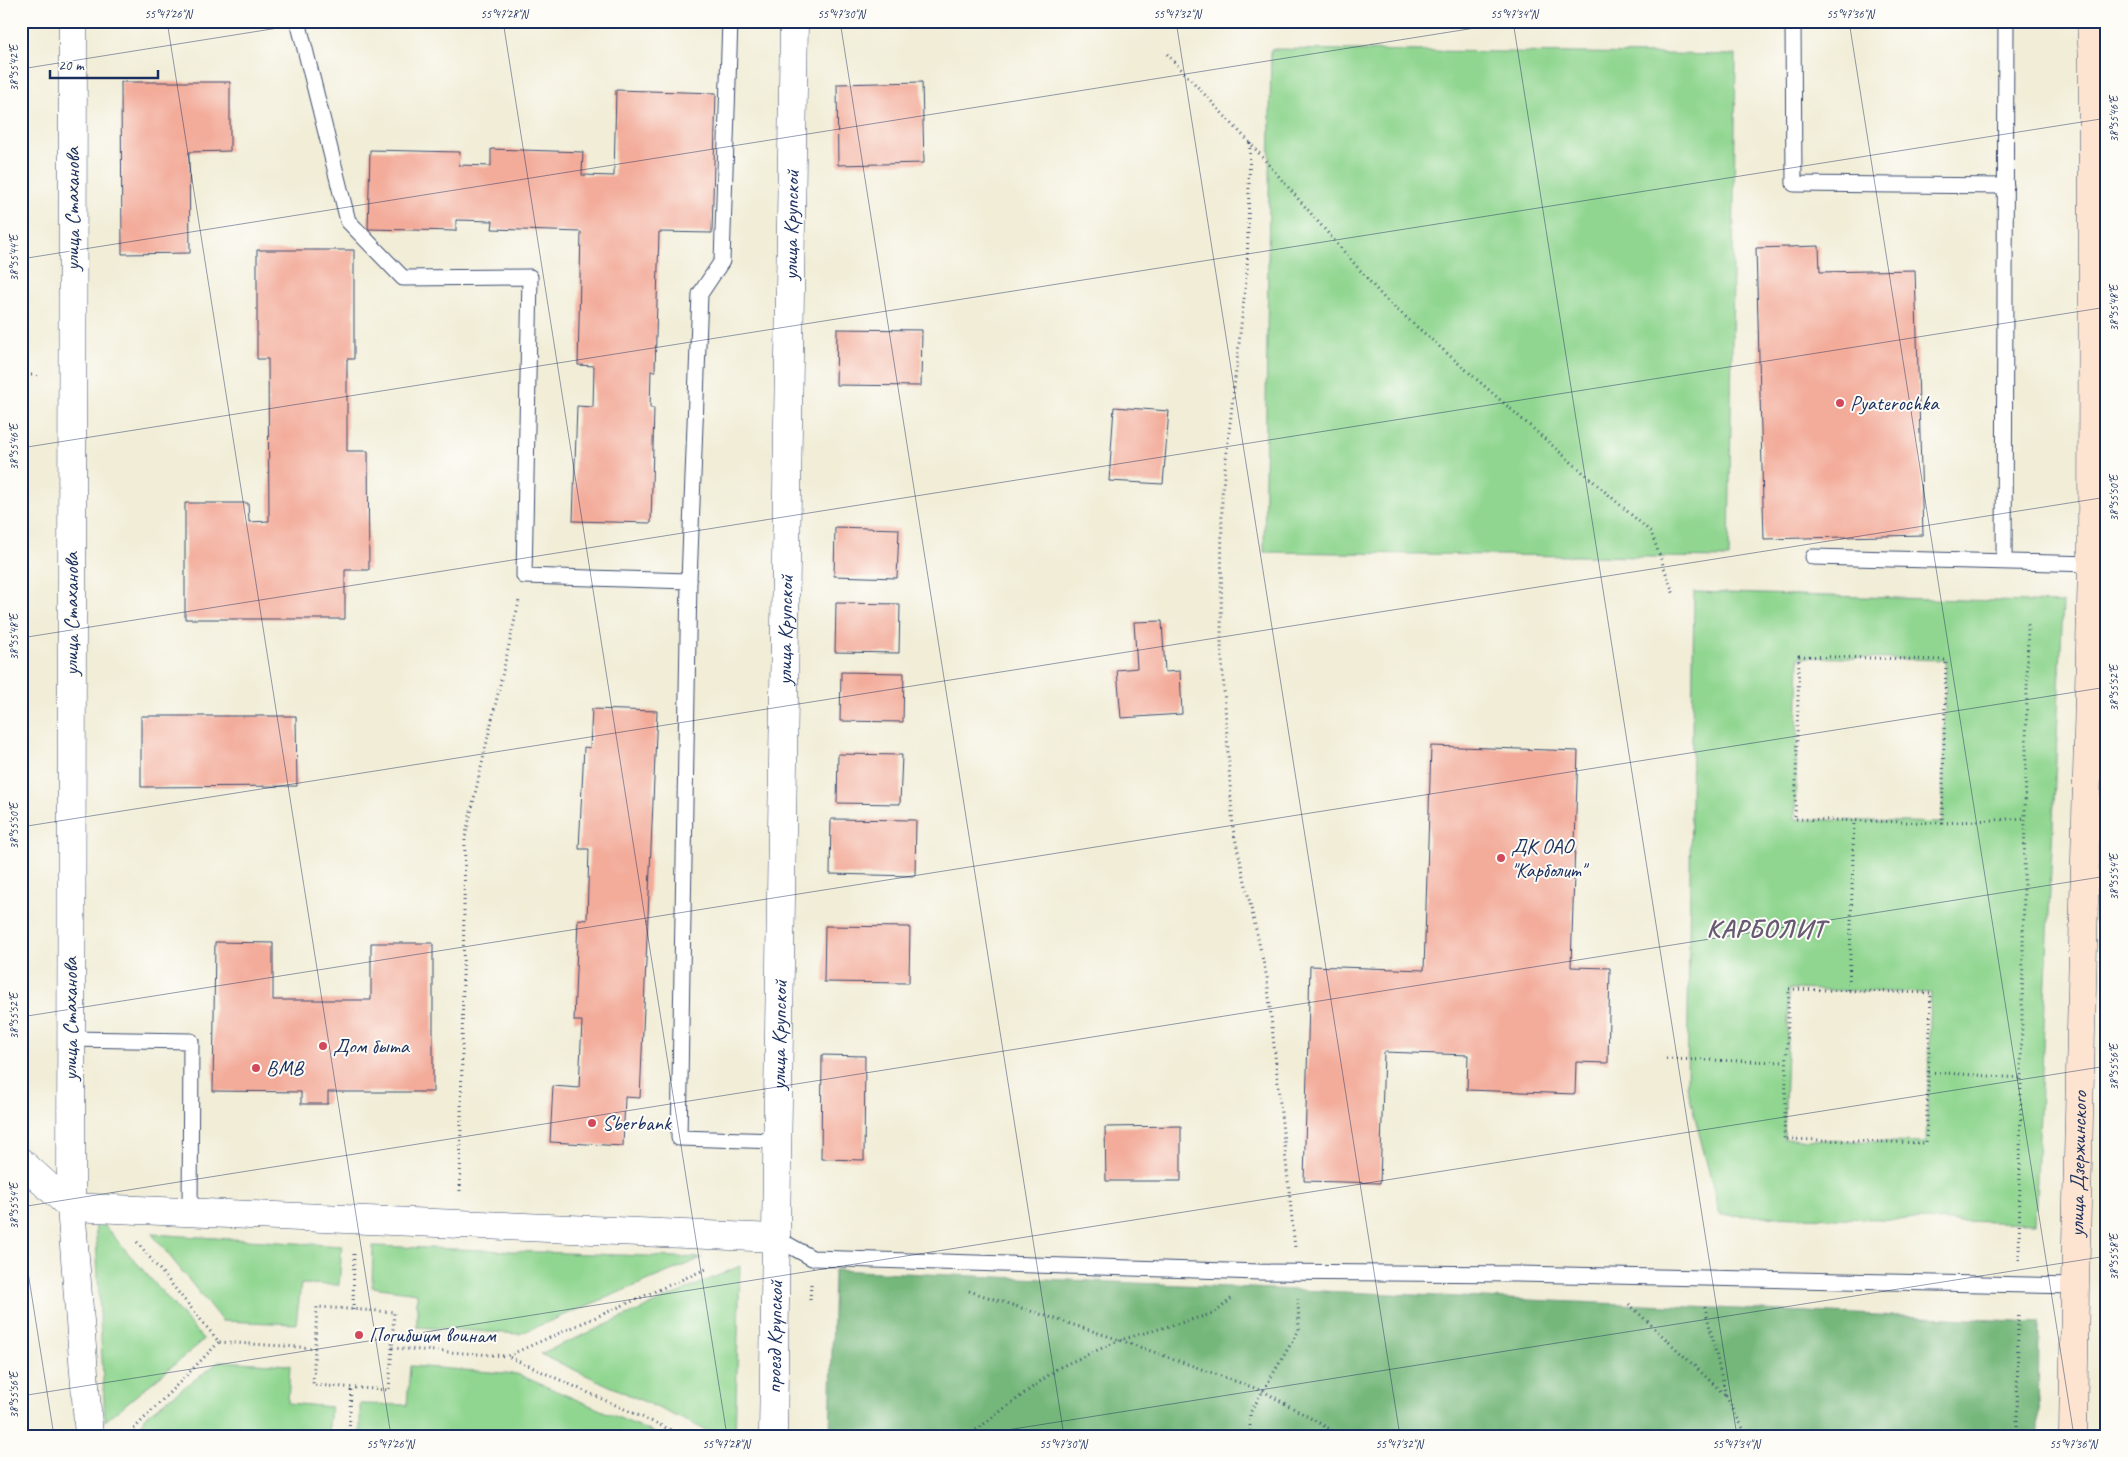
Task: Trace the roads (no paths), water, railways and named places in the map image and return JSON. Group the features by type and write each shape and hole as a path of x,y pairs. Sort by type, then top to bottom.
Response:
{"main road":[{"name":"улица Дзержинского","path":"2073,1436 2074,1286 2092,564 2093,63 2091,21"}],"street":[{"name":"улица Стаханова","path":"73,21 71,1207 88,1436"},
{"name":"улица Крупской","path":"776,1238 794,21"},
{"path":"21,1162 71,1207 776,1238"},
{"name":"проезд Крупской","path":"773,1436 776,1238"}],"lane":[{"path":"298,21 348,221 403,278 530,277 524,576 689,581"},
{"path":"730,21 722,261 700,294 689,581 679,1138 776,1141"},
{"path":"1792,21 1794,184 2006,186"},
{"path":"2004,561 2006,21"},
{"path":"1813,557 2092,564"},
{"path":"70,1039 191,1041 190,1212"},
{"path":"776,1238 812,1258 1260,1272 1600,1276 2074,1286"}],"place":[{"name":"Pyaterochka","path":"1840,403"},
{"name":"ДК ОАО \"Карболит\"","path":"1501,858"},
{"name":"Дом быта","path":"323,1046"},
{"name":"ВМВ","path":"256,1068"},
{"name":"Sberbank","path":"592,1123"},
{"name":"Погибшим воинам","path":"359,1335"}],"district":[{"name":"КАРБОЛИТ","path":"1766,928"}]}
